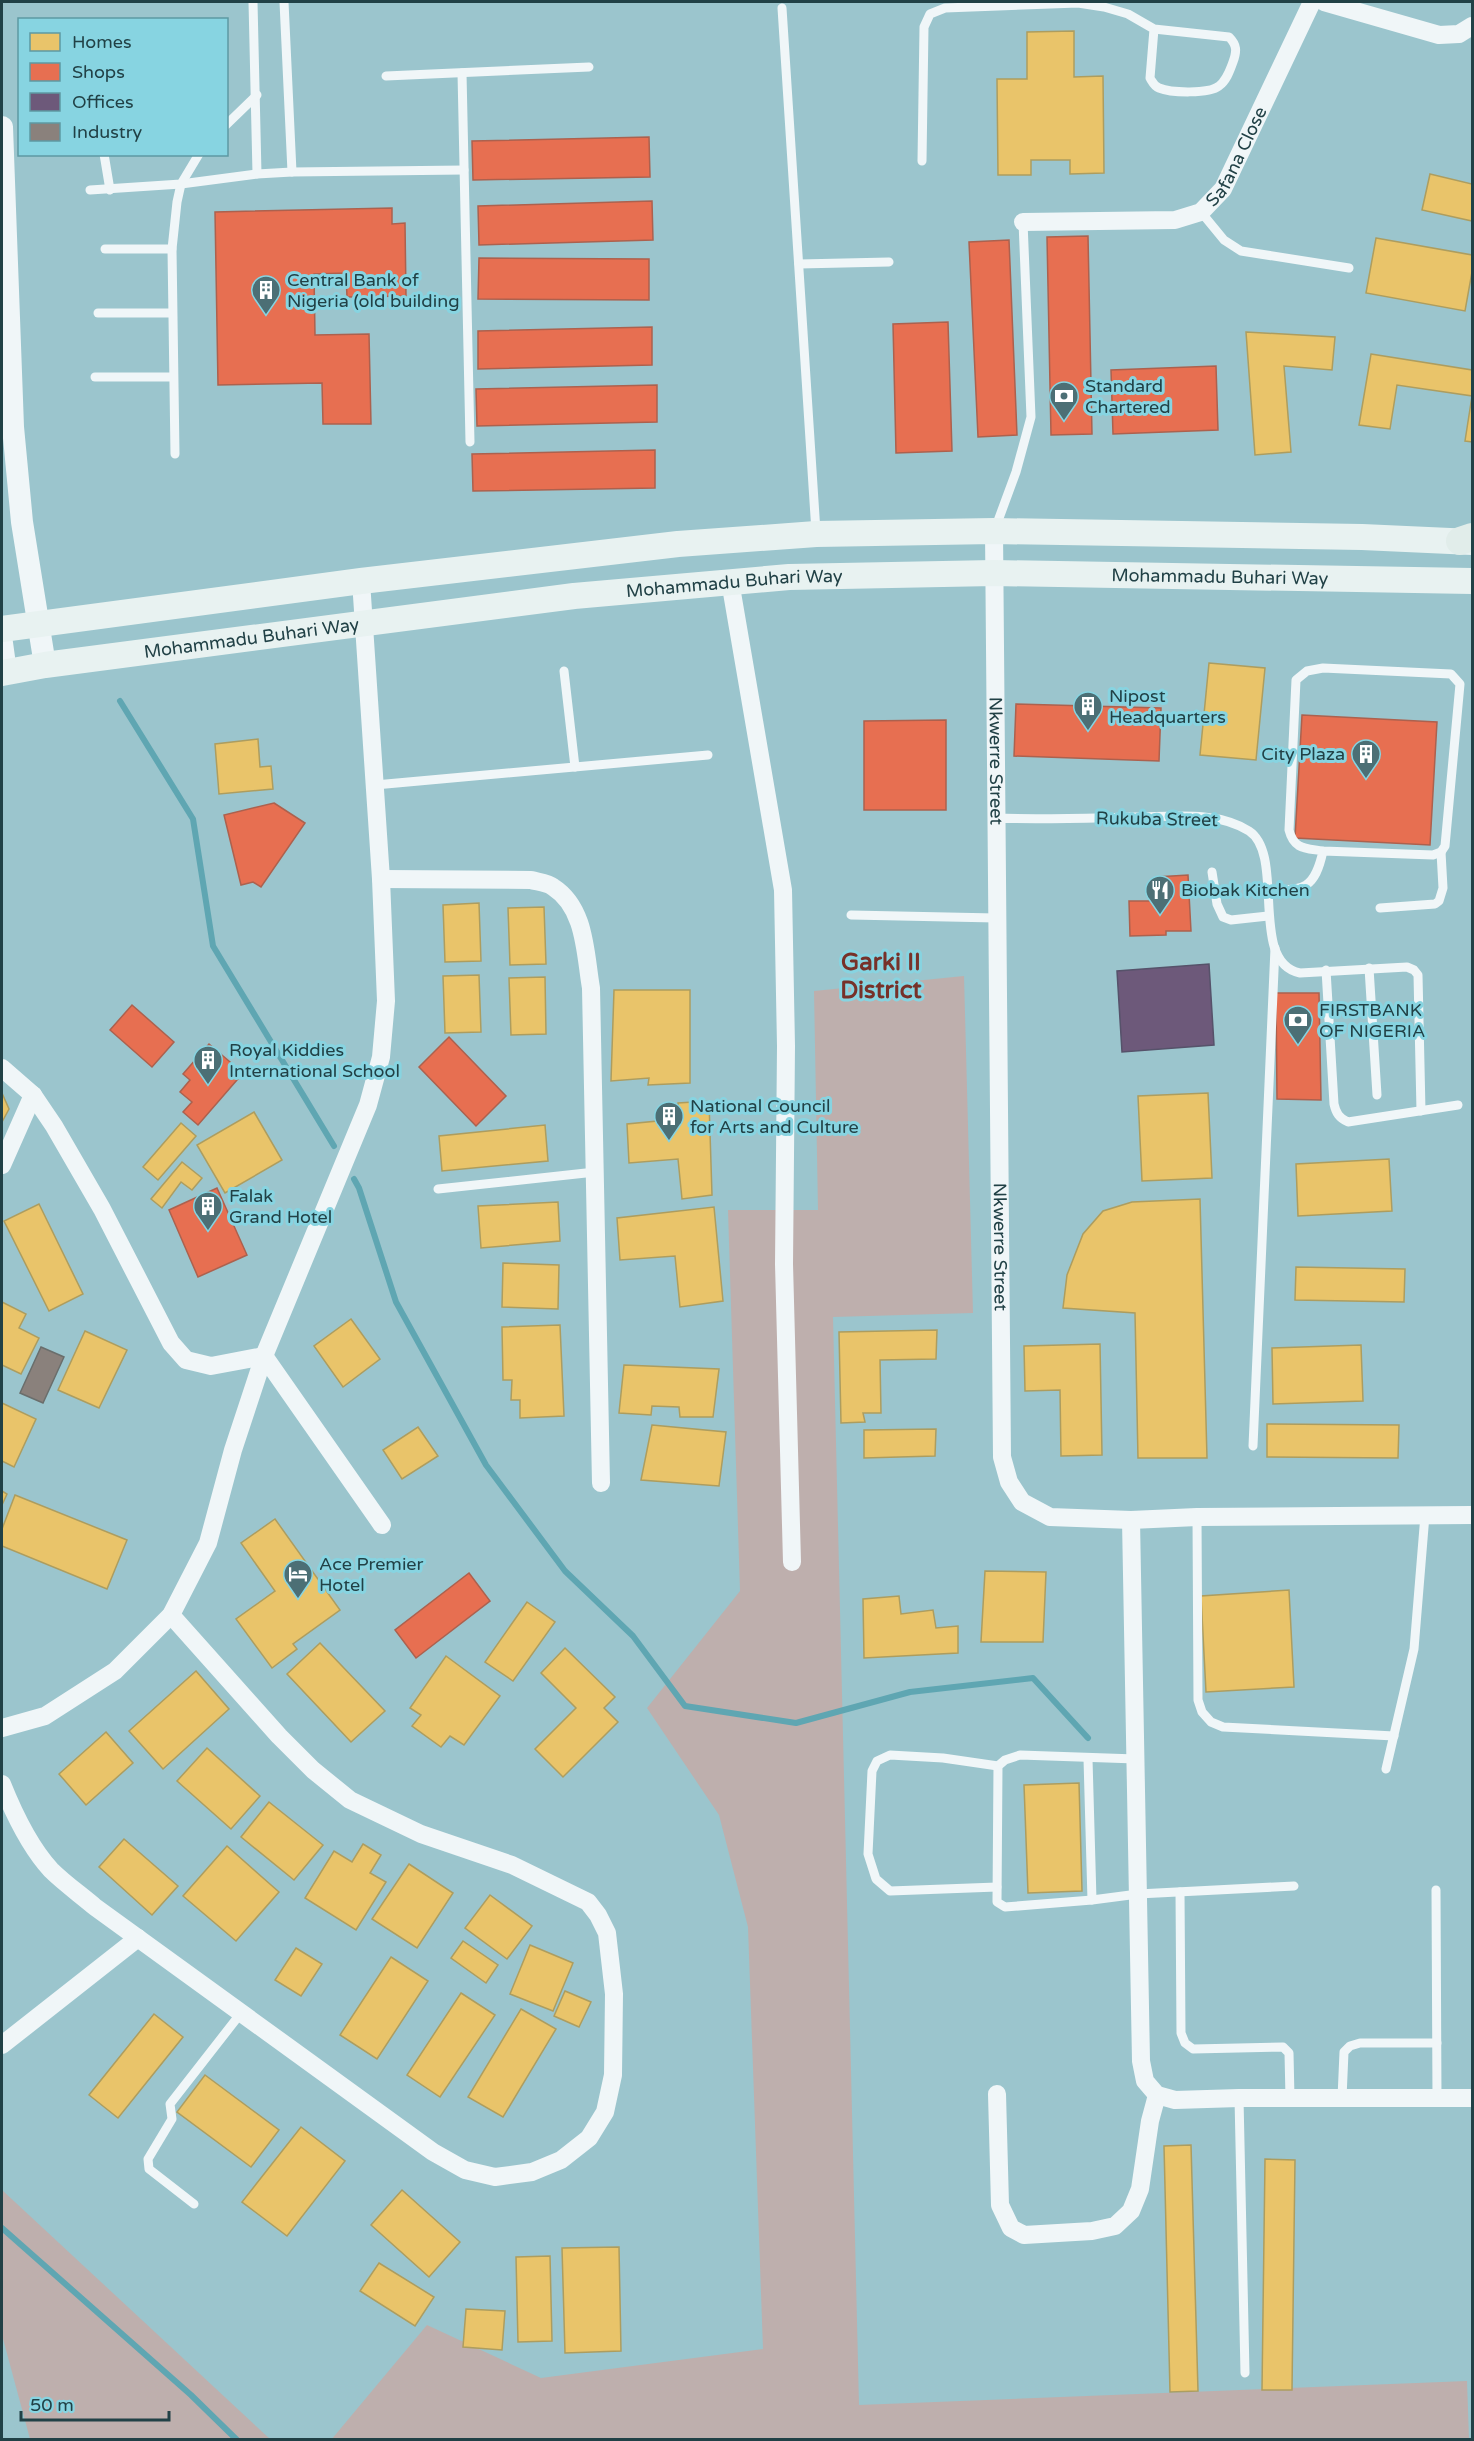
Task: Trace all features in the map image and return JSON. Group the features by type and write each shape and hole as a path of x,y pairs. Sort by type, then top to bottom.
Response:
{"main road":[{"path":"2,629 38,622 362,581 678,544 816,534 994,531 1468,540"},
{"name":"Mohammadu Buhari Way","path":"4,672 364,622 574,596 729,581 994,573 1473,581"}],"street":[{"name":"Safana Close","path":"1023,222 1175,220 1201,212 1223,189 1312,2"},
{"path":"1324,2 1439,35 1466,30"},
{"path":"2,127 12,427 22,522 45,665"},
{"name":"Nkwerre Street","path":"994,531 1002,1457 1010,1482 1022,1502 1050,1517 1131,1520 1197,1517 1473,1515"},
{"path":"2,1728 45,1716 115,1671 171,1615 208,1543 233,1450 264,1356 368,1105 381,1057 386,1002 381,879 362,581"},
{"path":"729,581 783,890 786,1046 785,1297 792,1562"},
{"path":"2,643 4,672"},
{"path":"381,879 531,880 552,886 567,899 578,917 591,988 602,1483"},
{"path":"2,1068 33,1095 102,1209 171,1343 186,1360 211,1366 264,1356"},
{"path":"2,1165 33,1095"},
{"path":"264,1356 382,1525"},
{"path":"1131,1520 1141,2061 1145,2080 1157,2096 1175,2100 1473,2098"},
{"path":"2,1784 11,1807 32,1845 52,1870 95,1907 433,2152 465,2170 495,2176 532,2172 561,2160 589,2138 605,2112 613,2075 614,1994 607,1933 588,1902 512,1865 422,1834 350,1800 313,1770 279,1736 171,1615"},
{"path":"2,2045 138,1938"},
{"path":"997,2094 1000,2205 1011,2228 1024,2235 1092,2231 1115,2226 1131,2211 1140,2189 1150,2121 1157,2096"}],"lane":[{"path":"253,2 256,174"},
{"path":"284,2 292,172"},
{"path":"922,161 924,27 930,15 945,8 1037,2 1078,2 1104,7 1128,14 1154,29 1229,37 1235,43 1237,51 1228,76 1219,87 1205,92 1161,90 1150,78 1154,29"},
{"path":"782,9 816,534"},
{"path":"387,76 590,67"},
{"path":"462,73 470,442"},
{"path":"228,123 256,95"},
{"path":"104,156 110,190"},
{"path":"175,454 172,249 181,184 198,156"},
{"path":"90,190 181,184 256,174 292,172 464,170"},
{"path":"1201,212 1224,240 1241,251 1348,268"},
{"path":"994,531 1016,472 1031,417 1023,222"},
{"path":"105,249 172,249"},
{"path":"799,264 889,262"},
{"path":"98,313 172,313"},
{"path":"95,377 173,377"},
{"path":"1323,668 1451,674 1457,678 1460,684 1445,846 1441,852 1433,855 1323,851 1301,848 1291,840 1289,830 1296,680 1307,671 1323,668"},
{"path":"564,671 575,767"},
{"path":"375,785 708,755"},
{"name":"Rukuba Street","path":"995,818 1189,816 1227,821 1251,832 1264,853 1268,916 1275,946 1283,963 1290,971 1300,973 1326,970"},
{"path":"1268,889 1289,891 1305,888 1318,873 1323,851"},
{"path":"1380,908 1439,901 1443,888 1441,852"},
{"path":"1212,872 1217,904 1223,916 1231,920 1268,916"},
{"path":"851,915 996,918"},
{"path":"1254,1446 1275,946"},
{"path":"1421,1111 1418,975 1407,967 1326,970 1336,1113 1348,1122 1421,1111 1458,1105"},
{"path":"1369,968 1377,1095"},
{"path":"438,1189 595,1172"},
{"path":"1386,1769 1414,1649 1425,1515"},
{"path":"1197,1517 1198,1700 1202,1712 1211,1722 1238,1729 1394,1736"},
{"path":"997,1887 890,1891 876,1879 868,1854 872,1771 877,1761 890,1755 943,1758 998,1766 1005,1760 1020,1755 1136,1759"},
{"path":"1088,1759 1092,1900"},
{"path":"998,1766 997,1902 1005,1907 1138,1894 1294,1886"},
{"path":"1436,1890 1437,2098"},
{"path":"1180,1892 1181,2033 1185,2043 1193,2049 1283,2047 1289,2053 1290,2098"},
{"path":"194,2204 149,2169 148,2159 172,2119 170,2104 241,2013"},
{"path":"1342,2098 1344,2052 1350,2046 1360,2043 1437,2043"},
{"path":"1239,2098 1245,2373"}],"shaded area":[{"path":"964,976 973,1313 833,1317 859,2405 1467,2381 1469,2439 331,2440 427,2325 541,2378 763,2349 748,1927 719,1815 647,1708 740,1591 728,1210 818,1210 814,991"},
{"path":"2,2190 270,2439 30,2439 2,2335"}],"building: Homes":[{"path":"1074,31 1074,77 1103,76 1104,173 1070,174 1070,160 1031,160 1031,175 998,175 997,79 1027,79 1027,32"},
{"path":"1430,174 1472,184 1472,221 1422,210"},
{"path":"1376,238 1472,255 1472,272 1465,311 1366,293"},
{"path":"1246,332 1335,337 1332,370 1284,366 1291,452 1255,455"},
{"path":"1371,354 1472,370 1472,396 1397,385 1390,429 1359,425"},
{"path":"1472,396 1472,442 1465,441"},
{"path":"1209,663 1265,668 1256,760 1200,755"},
{"path":"258,739 260,767 271,766 273,789 219,794 215,744"},
{"path":"479,903 481,961 445,962 443,905"},
{"path":"544,907 546,964 510,965 508,908"},
{"path":"479,975 481,1032 445,1033 443,976"},
{"path":"545,977 546,1034 511,1035 509,978"},
{"path":"614,990 690,990 690,1083 648,1085 649,1078 611,1081"},
{"path":"2,1093 9,1109 2,1122"},
{"path":"1208,1093 1212,1178 1142,1181 1138,1096"},
{"name":"National Council for Arts and Culture","path":"709,1101 712,1195 682,1199 678,1159 629,1163 627,1124 678,1119 678,1103"},
{"path":"254,1112 282,1160 225,1193 197,1145"},
{"path":"181,1123 196,1136 158,1180 143,1167"},
{"path":"545,1125 548,1161 442,1171 439,1136"},
{"path":"1389,1159 1392,1211 1298,1216 1296,1164"},
{"path":"182,1162 202,1178 192,1190 181,1182 162,1208 151,1199"},
{"path":"1200,1199 1207,1458 1138,1458 1135,1313 1063,1308 1067,1275 1083,1234 1103,1211 1132,1202"},
{"path":"558,1202 560,1241 481,1248 478,1206"},
{"path":"39,1204 83,1294 49,1311 4,1221"},
{"path":"714,1207 723,1301 680,1307 675,1256 620,1260 617,1218"},
{"path":"503,1263 559,1265 558,1309 502,1307"},
{"path":"1296,1267 1405,1269 1404,1302 1295,1300"},
{"path":"2,1302 26,1314 19,1328 39,1338 21,1374 2,1365"},
{"path":"351,1319 380,1359 343,1387 314,1346"},
{"path":"560,1325 564,1416 520,1418 520,1400 511,1400 512,1380 503,1380 502,1327"},
{"path":"937,1330 936,1359 880,1360 881,1413 863,1413 865,1422 841,1423 839,1332"},
{"path":"85,1331 127,1350 99,1408 58,1390"},
{"path":"1100,1344 1102,1455 1061,1456 1060,1390 1025,1391 1024,1346"},
{"path":"1361,1345 1363,1401 1273,1404 1272,1348"},
{"path":"624,1365 719,1369 713,1417 680,1417 679,1407 652,1406 651,1415 619,1413"},
{"path":"2,1403 36,1419 14,1467 2,1461"},
{"path":"1267,1424 1399,1425 1398,1458 1267,1457"},
{"path":"652,1425 726,1432 719,1486 641,1480"},
{"path":"418,1427 438,1456 402,1479 383,1450"},
{"path":"936,1429 935,1456 864,1458 864,1430"},
{"path":"2,1491 7,1494 2,1505"},
{"path":"15,1495 127,1540 107,1589 2,1546 2,1529"},
{"name":"Ace Premier Hotel","path":"275,1519 340,1610 293,1644 297,1649 272,1668 236,1619 275,1591 241,1543"},
{"path":"985,1571 1046,1572 1043,1642 981,1642"},
{"path":"1289,1590 1294,1687 1206,1692 1201,1596"},
{"path":"899,1596 901,1614 933,1610 936,1628 958,1626 958,1653 864,1658 863,1599"},
{"path":"527,1602 555,1622 513,1681 485,1662"},
{"path":"320,1643 385,1711 351,1742 287,1674"},
{"path":"565,1648 615,1697 604,1708 618,1722 563,1777 535,1749 576,1708 541,1673"},
{"path":"446,1656 500,1696 464,1745 450,1736 441,1747 412,1726 421,1715 410,1708"},
{"path":"196,1671 229,1709 163,1769 129,1731"},
{"path":"106,1732 133,1763 86,1805 59,1774"},
{"path":"207,1748 260,1796 231,1829 177,1781"},
{"path":"1079,1783 1082,1891 1028,1893 1024,1785"},
{"path":"269,1802 323,1845 294,1880 241,1837"},
{"path":"124,1839 178,1886 152,1915 99,1867"},
{"path":"363,1844 381,1855 370,1873 386,1882 356,1930 305,1898 334,1851 352,1862"},
{"path":"227,1846 279,1892 236,1941 183,1896"},
{"path":"409,1864 453,1893 417,1948 372,1919"},
{"path":"490,1895 532,1926 507,1959 465,1928"},
{"path":"463,1941 498,1965 486,1983 451,1958"},
{"path":"530,1945 573,1963 553,2011 510,1994"},
{"path":"296,1948 322,1964 301,1996 275,1980"},
{"path":"391,1957 428,1981 377,2059 340,2035"},
{"path":"565,1991 591,2002 579,2027 554,2016"},
{"path":"461,1993 495,2015 440,2097 407,2075"},
{"path":"521,2009 556,2029 503,2117 468,2097"},
{"path":"154,2014 183,2037 118,2118 89,2095"},
{"path":"205,2075 279,2130 251,2167 177,2112"},
{"path":"301,2127 345,2161 287,2236 242,2202"},
{"path":"1191,2145 1198,2391 1170,2392 1164,2146"},
{"path":"1265,2159 1295,2160 1292,2390 1262,2390"},
{"path":"402,2190 460,2242 429,2277 371,2225"},
{"path":"619,2247 621,2351 565,2353 562,2248"},
{"path":"550,2256 552,2341 518,2342 516,2257"},
{"path":"379,2263 434,2297 415,2326 360,2291"},
{"path":"466,2309 505,2311 502,2350 463,2347"}],"building: Shops":[{"path":"649,137 650,177 473,180 472,141"},
{"path":"652,201 653,240 479,245 478,206"},
{"name":"Central Bank of Nigeria (old building","path":"392,208 392,224 405,223 406,296 347,297 346,273 314,274 315,335 369,334 371,424 323,424 322,383 218,385 215,212"},
{"path":"1088,236 1092,434 1051,435 1047,237"},
{"path":"1009,240 1017,435 978,437 969,242"},
{"path":"479,258 649,259 649,300 478,299"},
{"path":"948,322 952,451 896,453 893,324"},
{"path":"652,327 652,365 478,369 478,331"},
{"path":"1216,366 1218,430 1113,434 1111,370"},
{"path":"657,385 657,422 477,426 476,389"},
{"path":"655,450 655,488 473,491 472,454"},
{"name":"Nipost Headquarters","path":"1016,704 1161,708 1159,761 1014,756"},
{"name":"City Plaza","path":"1302,715 1437,722 1430,845 1295,838"},
{"path":"946,720 946,810 864,810 864,721"},
{"path":"274,803 305,823 261,887 253,882 241,885 224,815"},
{"name":"Biobak Kitchen","path":"1188,875 1191,931 1166,931 1166,935 1130,936 1129,901 1158,901 1156,877"},
{"name":"FIRSTBANK OF NIGERIA","path":"1276,993 1319,993 1321,1100 1277,1099"},
{"path":"132,1005 174,1042 152,1067 110,1030"},
{"path":"449,1037 506,1096 476,1126 419,1067"},
{"name":"Royal Kiddies International School","path":"209,1044 243,1073 198,1125 183,1112 192,1102 180,1092 190,1080 183,1074"},
{"name":"Falak Grand Hotel","path":"217,1188 247,1255 198,1277 169,1210"},
{"path":"469,1573 490,1601 416,1658 395,1630"}],"building: Offices":[{"path":"1209,964 1214,1045 1122,1052 1117,971"}],"building: Industry":[{"path":"41,1347 64,1357 43,1403 20,1393"}],"waterway":[{"path":"120,701 193,819 213,946 334,1146"},
{"path":"354,1179 359,1188 396,1302 486,1465 565,1571 633,1636 685,1706 796,1723 910,1692 1033,1678 1088,1738"},
{"path":"2,2228 191,2395 237,2440"}],"place":[{"name":"Central Bank of Nigeria (old building","path":"266,316"},
{"name":"Standard Chartered","path":"1064,422"},
{"name":"Nipost Headquarters","path":"1088,732"},
{"name":"City Plaza","path":"1366,780"},
{"name":"Biobak Kitchen","path":"1160,916"},
{"name":"FIRSTBANK OF NIGERIA","path":"1298,1046"},
{"name":"Royal Kiddies International School","path":"208,1086"},
{"name":"National Council for Arts and Culture","path":"669,1142"},
{"name":"Falak Grand Hotel","path":"208,1232"},
{"name":"Ace Premier Hotel","path":"298,1600"}],"district":[{"name":"Garki II District","path":"881,976"}]}
